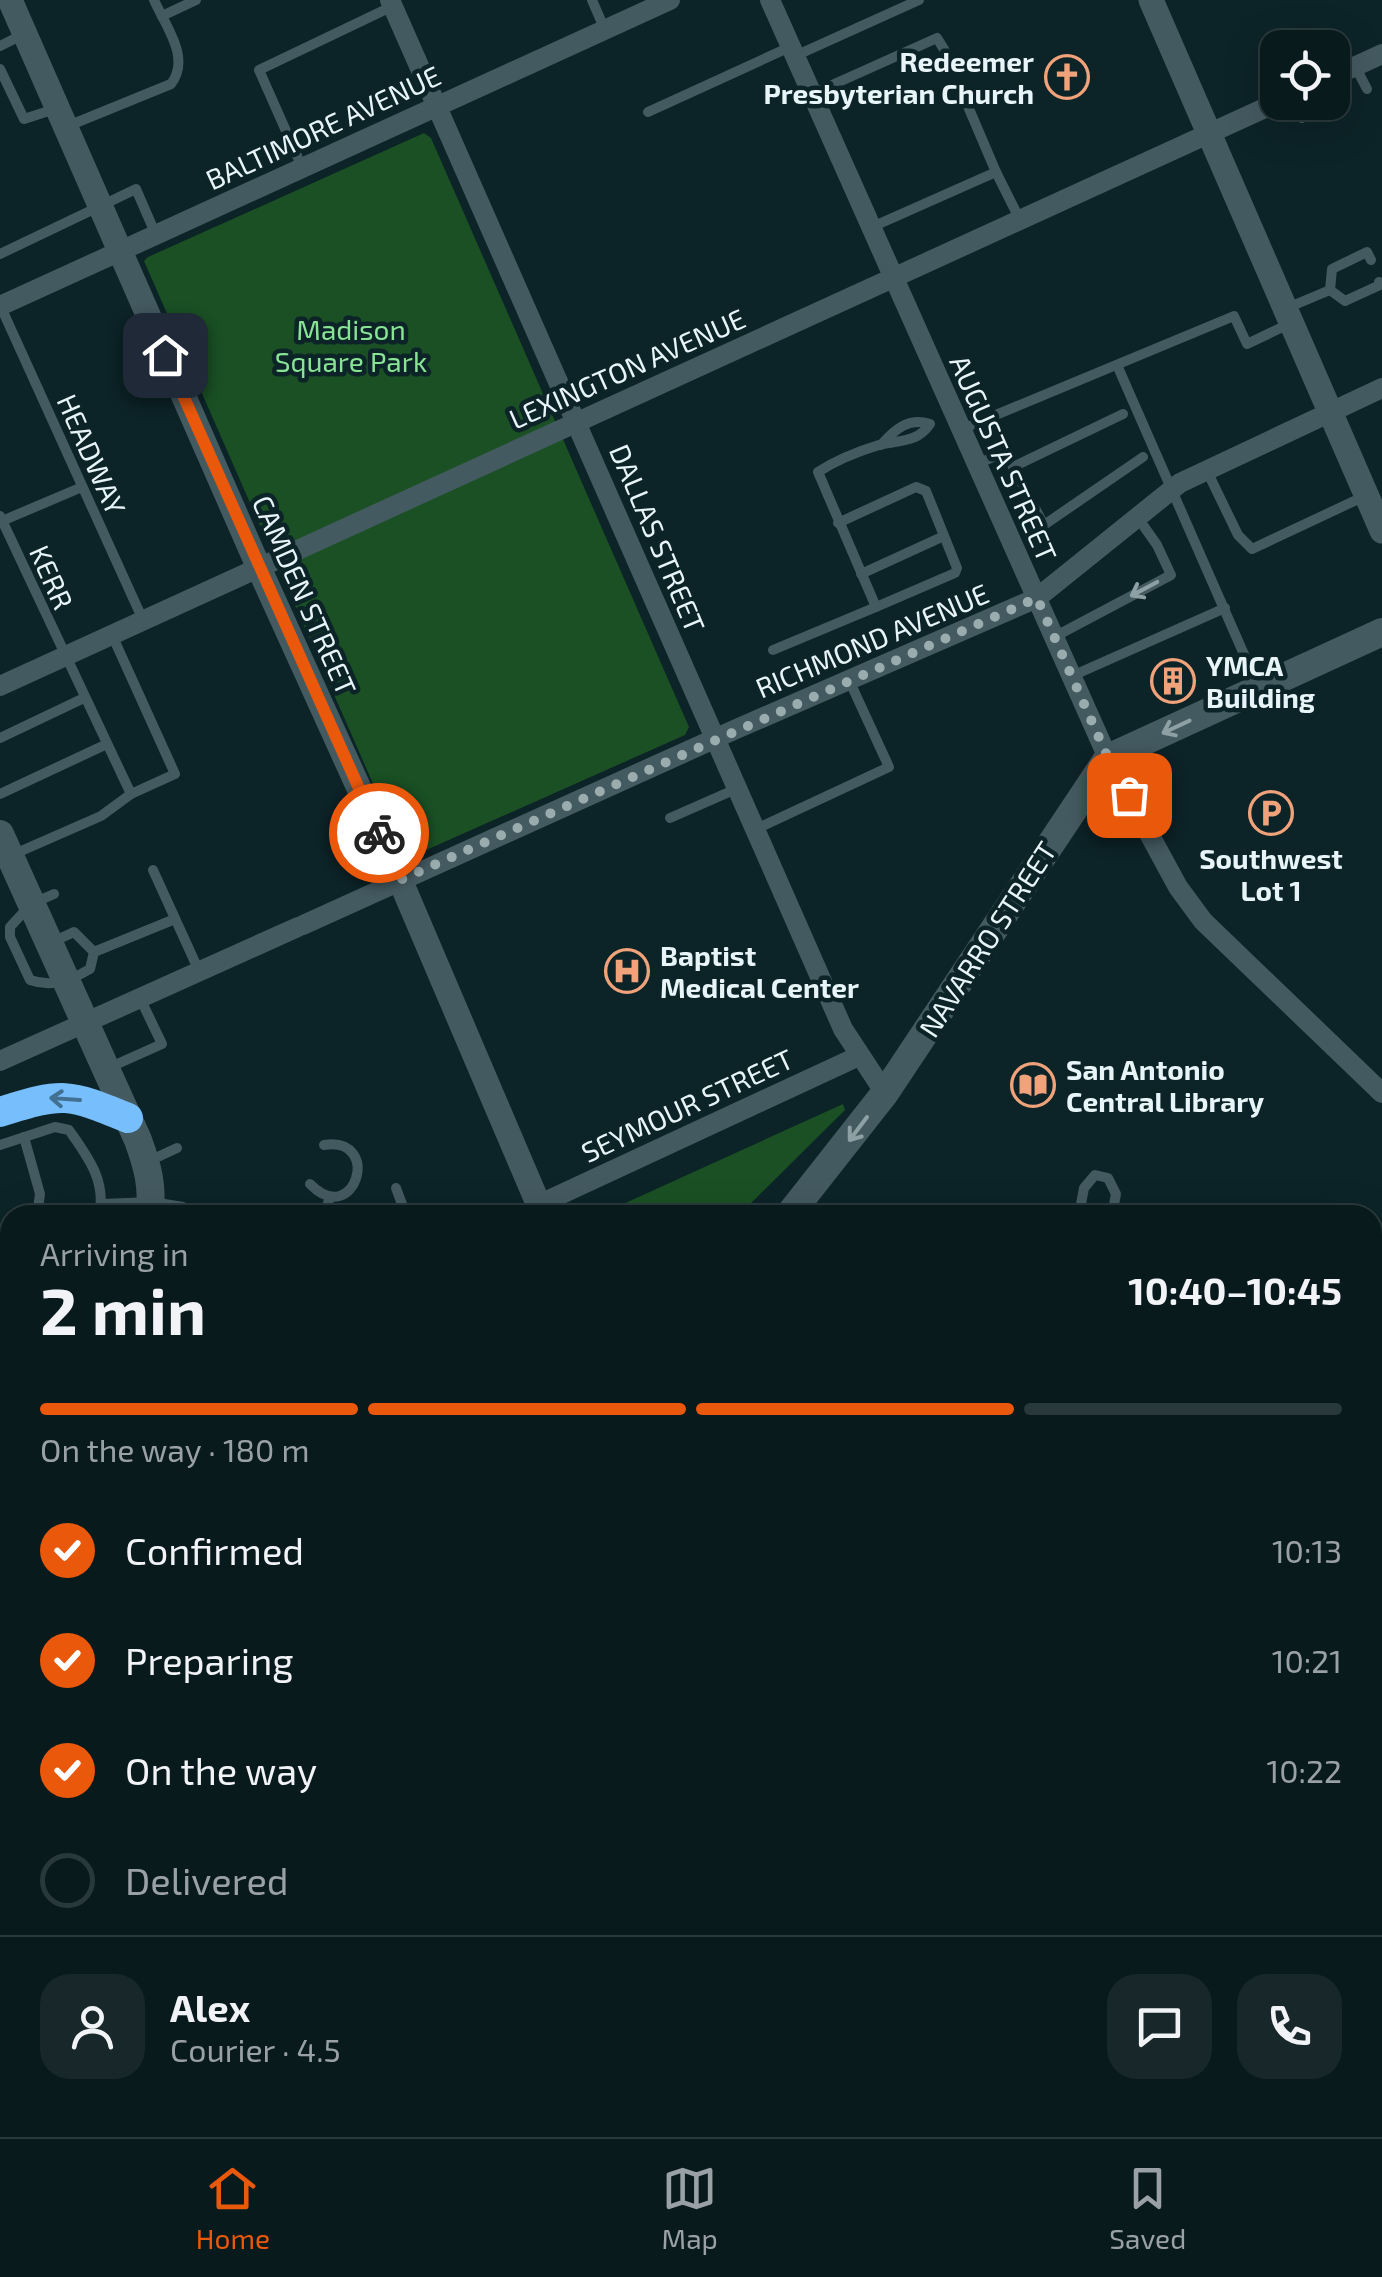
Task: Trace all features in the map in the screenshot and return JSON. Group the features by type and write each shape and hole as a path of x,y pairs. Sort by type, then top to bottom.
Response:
{"highway":[{"path":"0,1112 44,1098 72,1096 128,1118"}],"main road":[{"path":"1108,758 1382,632"},
{"path":"1328,657 1382,655"},
{"name":"NAVARRO STREET","path":"796,1205 885,1093 1108,758"},
{"path":"3,840 43,899 49,944 146,1163 150,1205"}],"street":[{"name":"CAMDEN STREET","path":"10,0 258,568 400,880 529,1205"},
{"name":"BALTIMORE AVENUE","path":"0,305 670,0"},
{"name":"AUGUSTA STREET","path":"770,0 1108,758 1178,887 1202,921 1382,1093"},
{"path":"1151,0 1382,531"},
{"name":"DALLAS STREET","path":"392,3 844,1029 885,1093"},
{"path":"1350,68 1382,54"},
{"name":"LEXINGTON AVENUE","path":"0,686 1260,110"},
{"name":"RICHMOND AVENUE","path":"0,1061 715,738 1037,598 1173,487 1382,388"},
{"name":"SEYMOUR STREET","path":"547,1205 859,1056"}],"lane":[{"path":"0,69 24,119 63,117 170,84 180,72 180,58 154,0"},
{"path":"162,16 196,0"},
{"path":"592,0 604,30"},
{"path":"648,112 918,0"},
{"path":"302,168 259,70 392,3"},
{"path":"0,46 26,34"},
{"path":"812,94 936,38 950,60"},
{"path":"1355,66 1366,89"},
{"path":"964,97 1020,221"},
{"path":"871,227 996,172"},
{"path":"0,254 136,190 156,235"},
{"path":"1330,290 1332,269 1367,252 1371,260"},
{"path":"1330,290 1344,301 1380,285 1379,282"},
{"path":"876,607 818,472 881,445 901,444 924,433 930,424 958,422 1117,365 1234,316 1246,344 1330,290"},
{"name":"HEADWAY","path":"0,305 143,621"},
{"path":"1117,365 1259,688"},
{"path":"1013,467 1123,414"},
{"path":"976,464 1005,452 1044,525 1143,457"},
{"path":"1206,470 1238,535 1252,549 1367,495"},
{"path":"1,519 82,487"},
{"path":"773,650 952,576 957,568 926,491 921,488 838,523"},
{"path":"1054,638 1171,575 1138,517"},
{"name":"KERR","path":"1,519 131,794"},
{"path":"861,574 944,536"},
{"path":"1071,676 1225,608"},
{"path":"3,840 101,816 131,794 175,774 112,636"},
{"path":"755,830 889,767 849,680"},
{"path":"0,738 84,698"},
{"path":"0,794 107,744"},
{"path":"670,818 737,789"},
{"path":"153,870 199,971"},
{"path":"43,899 10,927 10,937 30,980 66,982 90,969 94,952"},
{"path":"94,952 175,919"},
{"path":"49,944 74,932 94,952"},
{"path":"106,1070 162,1044 140,998"},
{"path":"0,1145 55,1126 69,1130 96,1170 100,1205"},
{"path":"24,1137 40,1194 38,1205"},
{"path":"324,1145 338,1144 350,1151 358,1171 350,1190 330,1197"},
{"path":"146,1163 177,1148"},
{"path":"1081,1205 1084,1188 1095,1175 1108,1178 1116,1194 1114,1205"},
{"path":"310,1184 330,1197"},
{"path":"396,1188 402,1205"},
{"path":"327,1205 330,1197"}],"green space":[{"name":"Madison Square Park","path":"424,133 431,138 689,727 685,735 406,859 144,261"},
{"path":"843,1104 845,1110 749,1205 621,1205"}],"way so far":[{"path":"379,833 400,880 1037,598 1108,758 1129,795"}],"place":[{"name":"Redeemer Presbyterian Church","path":"1067,77"},
{"name":"YMCA Building","path":"1173,681"},
{"name":"Southwest Lot 1","path":"1271,813"},
{"name":"Baptist Medical Center","path":"627,971"},
{"name":"San Antonio Central Library","path":"1033,1085"}],"route":[{"path":"165,355 379,833"}]}
